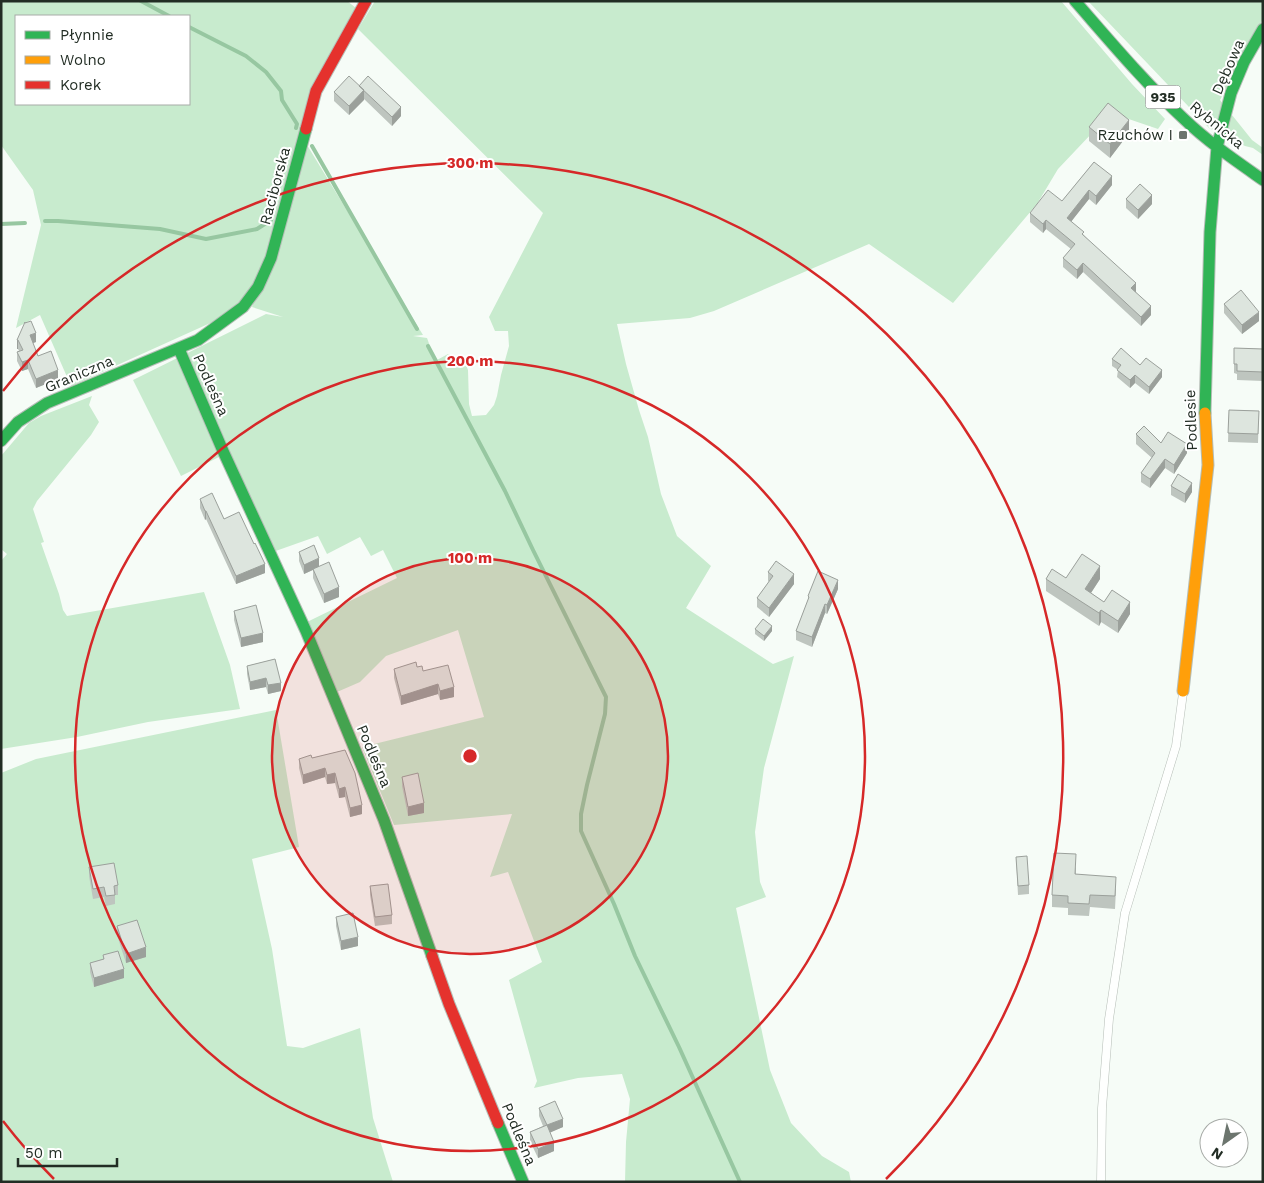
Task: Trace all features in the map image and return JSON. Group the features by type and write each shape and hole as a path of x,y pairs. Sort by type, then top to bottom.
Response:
{"street":[{"name":"Raciborska","path":"179,349 198,340 243,307 258,288 271,258 316,91 366,1"},
{"name":"Rybnicka","path":"1075,1 1141,75 1185,119 1217,147 1263,180"},
{"name":"Dębowa","path":"1217,147 1231,93 1244,62 1263,29"},
{"name":"Podlesie","path":"1183,691 1208,465 1205,423 1205,372 1210,232 1217,147"},
{"name":"Graniczna","path":"1,441 18,422 46,403 179,349"},
{"name":"Podleśna","path":"179,349 223,451 306,631 384,820 449,1004 523,1182"}],"lane":[{"path":"1101,1182 1102,1108 1109,1019 1125,913 1176,746 1183,691"}],"green space":[{"path":"1,1 347,1 360,11 316,91 258,287 217,320 71,386 40,315 16,328 41,225 33,190 1,145"},
{"path":"375,1 1061,1 1132,84 1165,119 1158,129 1111,113 1058,169 1037,204 953,303 869,244 714,311 690,318 617,324 626,364 648,437 661,494 677,536 711,566 686,608 773,664 794,656 764,768 755,832 760,882 766,897 736,908 770,1070 791,1123 822,1156 849,1172 851,1182 625,1182 630,1099 622,1074 578,1078 534,1088 537,1081 509,980 542,962 508,872 490,877 512,814 394,825 362,747 484,717 458,630 386,656 360,682 337,692 307,622 397,578 383,550 371,556 360,537 327,554 318,536 270,553 221,456 181,476 133,380 266,314 283,317 252,307 307,145 423,335 413,336 427,338 436,363 437,360 448,354 464,360 468,370 469,404 472,416 486,415 494,405 509,346 508,331 495,331 489,317 543,213 358,29"},
{"path":"1088,1 1263,1 1263,19 1220,100 1252,140 1263,148 1263,155 1253,148 1209,128"},
{"path":"92,396 89,405 99,422 91,435 37,501 33,509 44,542 41,543 63,610 67,616 204,592 230,665 240,709 148,722 77,737 1,749 1,561 7,554 1,549 1,456 29,423 41,416"},
{"path":"276,710 299,847 252,859 272,949 287,1046 303,1048 360,1028 373,1118 393,1182 1,1182 1,773 36,759"}],"building":[{"path":"349,76 364,90 349,106 334,92"},
{"path":"368,76 401,107 392,117 359,86"},
{"path":"1108,103 1129,120 1110,144 1089,127"},
{"path":"1094,162 1112,176 1096,196 1089,190 1067,218 1136,283 1131,288 1151,306 1141,317 1083,263 1077,270 1063,258 1075,244 1046,220 1043,224 1030,213 1048,190 1062,201"},
{"path":"1140,184 1152,195 1138,210 1126,199"},
{"path":"1241,290 1259,312 1242,325 1224,304"},
{"path":"31,321 36,333 30,335 38,356 51,351 58,370 36,379 28,360 22,362 17,352 23,350 17,340 25,322"},
{"path":"1121,348 1140,365 1146,358 1162,370 1149,387 1135,375 1130,380 1117,370 1121,365 1112,359"},
{"path":"1234,348 1263,349 1263,372 1237,371 1237,364 1234,364"},
{"path":"1229,410 1259,411 1258,434 1228,433"},
{"path":"1144,426 1161,443 1168,432 1187,444 1174,465 1165,459 1150,479 1141,473 1155,453 1136,434"},
{"path":"1178,474 1192,483 1185,494 1171,486"},
{"path":"212,493 224,519 239,512 265,564 236,576 200,499"},
{"path":"314,545 319,558 304,565 299,552"},
{"path":"1082,554 1100,566 1085,589 1104,602 1112,590 1130,602 1118,621 1101,610 1099,613 1046,579 1052,569 1066,578"},
{"path":"776,561 794,574 769,608 757,598 773,576 768,572"},
{"path":"329,562 339,587 324,594 313,569"},
{"path":"818,571 838,580 827,605 825,604 812,637 796,631"},
{"path":"256,605 263,633 241,638 234,611"},
{"path":"763,619 772,626 764,636 755,629"},
{"path":"275,659 281,683 268,685 266,678 250,682 247,666"},
{"path":"416,662 417,667 422,666 423,671 448,665 454,687 440,691 438,684 401,696 394,669"},
{"path":"345,750 355,773 362,805 350,808 345,787 339,789 335,773 327,775 325,768 303,775 299,759 311,755 312,758"},
{"path":"418,773 424,803 408,807 402,777"},
{"path":"1054,853 1076,854 1075,874 1116,877 1115,896 1090,895 1089,904 1068,903 1068,896 1052,895"},
{"path":"1027,856 1029,885 1018,886 1016,857"},
{"path":"114,863 118,885 114,886 115,895 106,896 104,887 93,889 89,867"},
{"path":"388,884 392,915 375,917 370,886"},
{"path":"353,913 358,937 341,941 336,917"},
{"path":"137,920 146,947 126,954 117,926"},
{"path":"118,951 124,969 94,978 90,963 104,959 103,955"},
{"path":"555,1101 563,1119 547,1125 539,1108"},
{"path":"547,1125 554,1142 538,1149 530,1132"}],"waterway":[{"path":"141,1 167,15"},
{"path":"190,28 246,56 266,72 281,91 282,100 297,124 296,128"},
{"path":"312,146 417,329"},
{"path":"45,221 160,229 206,239 257,229 271,220 273,211"},
{"path":"1,224 25,223"},
{"path":"428,346 505,491 606,697 605,714 581,814 581,831 635,956 679,1047 740,1182"}],"traffic: fast":[{"path":"1075,1 1142,76 1184,119 1212,143 1263,180"},
{"path":"1205,413 1210,232 1217,147 1231,93 1244,62 1263,29"},
{"path":"1,441 18,422 47,403 198,340 243,307 258,287 271,258 306,129"},
{"path":"179,349 223,451 306,631 384,820 432,956"},
{"path":"498,1123 523,1182"}],"traffic: slow":[{"path":"1183,691 1208,465 1205,413"}],"traffic: jam":[{"path":"306,129 316,91 366,1"},
{"path":"432,956 449,1004 498,1123"}],"place":[{"name":"Rzuchów I","path":"1183,135"}]}
